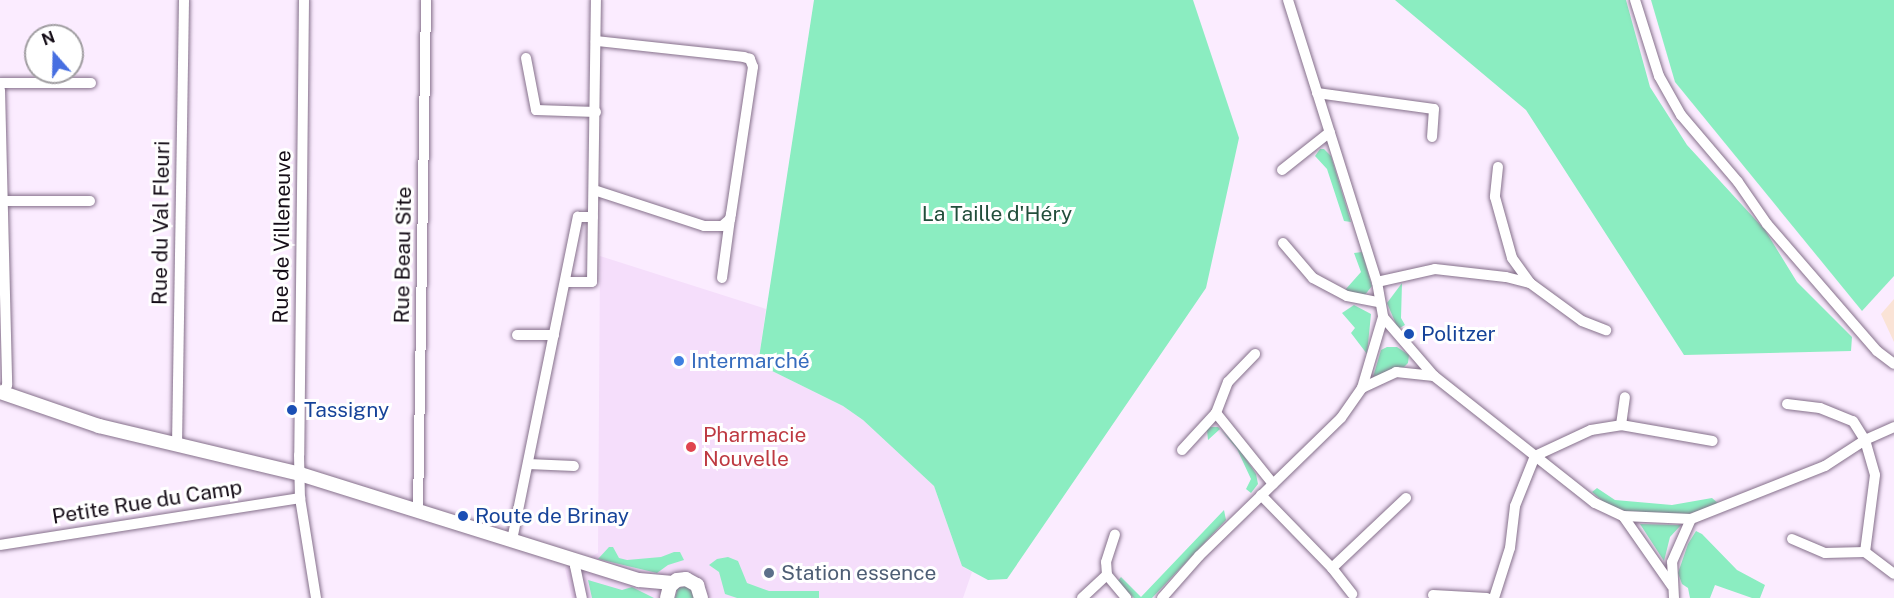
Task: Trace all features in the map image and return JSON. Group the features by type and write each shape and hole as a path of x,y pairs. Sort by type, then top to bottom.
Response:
{"main road":[{"path":"2,393 99,426 300,474 639,580 674,583 686,579 694,582 700,594 715,598"},
{"path":"639,580 666,598 668,590 674,583"}],"street":[{"name":"Rue du Val Fleuri","path":"177,446 184,0"},
{"name":"Rue de Villeneuve","path":"304,0 300,498 316,598"},
{"name":"Rue Beau Site","path":"418,510 426,0"},
{"path":"565,282 592,282 596,0"},
{"path":"1288,0 1377,282 1383,317 1434,376 1595,503 1623,516 1691,519 1825,465 1865,440 1894,427"},
{"path":"1635,0 1659,76 1681,115 1758,209 1767,224 1877,351 1894,364"},
{"path":"596,41 750,59 753,67 722,278"},
{"path":"526,58 536,110 596,112"},
{"path":"0,83 91,83"},
{"path":"0,90 2,270 7,385 2,393"},
{"path":"1317,93 1434,109 1432,137"},
{"path":"1282,170 1330,132"},
{"path":"1498,167 1495,197 1512,258 1530,283 1582,321 1606,330"},
{"path":"594,189 704,226 722,226 730,219"},
{"path":"3,201 90,201"},
{"path":"512,540 578,217 593,217"},
{"path":"1283,243 1313,278 1347,296 1379,302"},
{"path":"1506,277 1512,258"},
{"path":"1377,282 1435,269 1506,277 1530,283"},
{"path":"1162,598 1199,556 1341,418 1362,388 1383,317"},
{"path":"517,335 554,335"},
{"path":"1182,450 1216,414 1228,382 1255,354"},
{"path":"1362,388 1396,372 1434,376"},
{"path":"1621,425 1625,397"},
{"path":"1786,405 1820,408 1853,421 1865,440 1875,475 1865,552"},
{"path":"1216,414 1273,484"},
{"path":"1494,598 1510,548 1515,506 1534,456 1591,430 1621,425 1713,441"},
{"path":"528,464 574,466"},
{"path":"1261,495 1332,568 1352,594"},
{"name":"Petite Rue du Camp","path":"0,545 300,498"},
{"path":"1332,568 1406,498"},
{"path":"1623,516 1672,586"},
{"path":"1674,598 1672,562 1691,519"},
{"path":"1115,534 1106,562 1107,575 1126,598"},
{"path":"1792,539 1825,553 1865,552 1894,574"},
{"path":"576,560 575,566 582,598"},
{"path":"1082,598 1107,575"},
{"path":"1434,595 1486,598"}],"shaded area":[{"path":"600,256 766,309 758,364 843,406 863,420 934,486 962,566 972,572 963,598 572,598 565,568 598,553"},
{"path":"1894,299 1894,342 1881,314"}],"green space":[{"name":"La Taille d'Héry","path":"814,0 1193,0 1239,138 1206,288 1007,579 988,580 962,566 934,486 863,420 843,406 758,364"},
{"path":"1395,0 1626,0 1650,87 1687,145 1765,230 1797,282 1852,337 1851,351 1684,355 1526,110"},
{"path":"1651,0 1894,0 1894,276 1862,311 1675,82"},
{"path":"1320,149 1324,149 1331,156 1351,222 1344,221 1327,169 1315,156"},
{"path":"1362,252 1372,286 1364,296 1345,290 1361,272 1354,253"},
{"path":"1402,283 1401,318 1405,325 1398,329 1387,303"},
{"path":"1354,305 1371,314 1367,354 1351,333 1355,328 1342,313"},
{"path":"1387,347 1397,347 1409,355 1408,363 1404,367 1373,377 1381,350"},
{"path":"1210,427 1220,429 1208,440 1207,430"},
{"path":"1220,429 1238,447 1256,474 1258,484 1251,493 1246,489 1251,479 1237,449"},
{"path":"1597,488 1615,500 1672,505 1712,498 1719,504 1686,515 1625,511 1606,504 1592,492"},
{"path":"1224,510 1226,520 1152,598 1134,598 1117,582 1121,577 1141,597"},
{"path":"1640,524 1681,525 1670,537 1664,561"},
{"path":"1696,531 1702,534 1737,570 1765,585 1760,598 1752,598 1715,585 1710,598 1690,598 1688,588 1682,584 1678,573 1688,544"},
{"path":"609,547 613,547 619,558 627,560 661,557 680,552 684,560 668,565 657,573 598,559"},
{"path":"728,557 738,561 747,583 769,591 819,591 819,598 737,598 725,594 719,572 709,565 717,559"},
{"path":"588,580 622,590 632,587 654,598 592,598"},
{"path":"687,586 692,590 694,598 675,598 678,588"}],"place":[{"name":"Politzer","path":"1409,334"},
{"name":"Intermarché","path":"679,361"},
{"name":"Tassigny","path":"292,410"},
{"name":"Pharmacie Nouvelle","path":"691,447"},
{"name":"Route de Brinay","path":"463,516"},
{"name":"Station essence","path":"769,573"}]}
